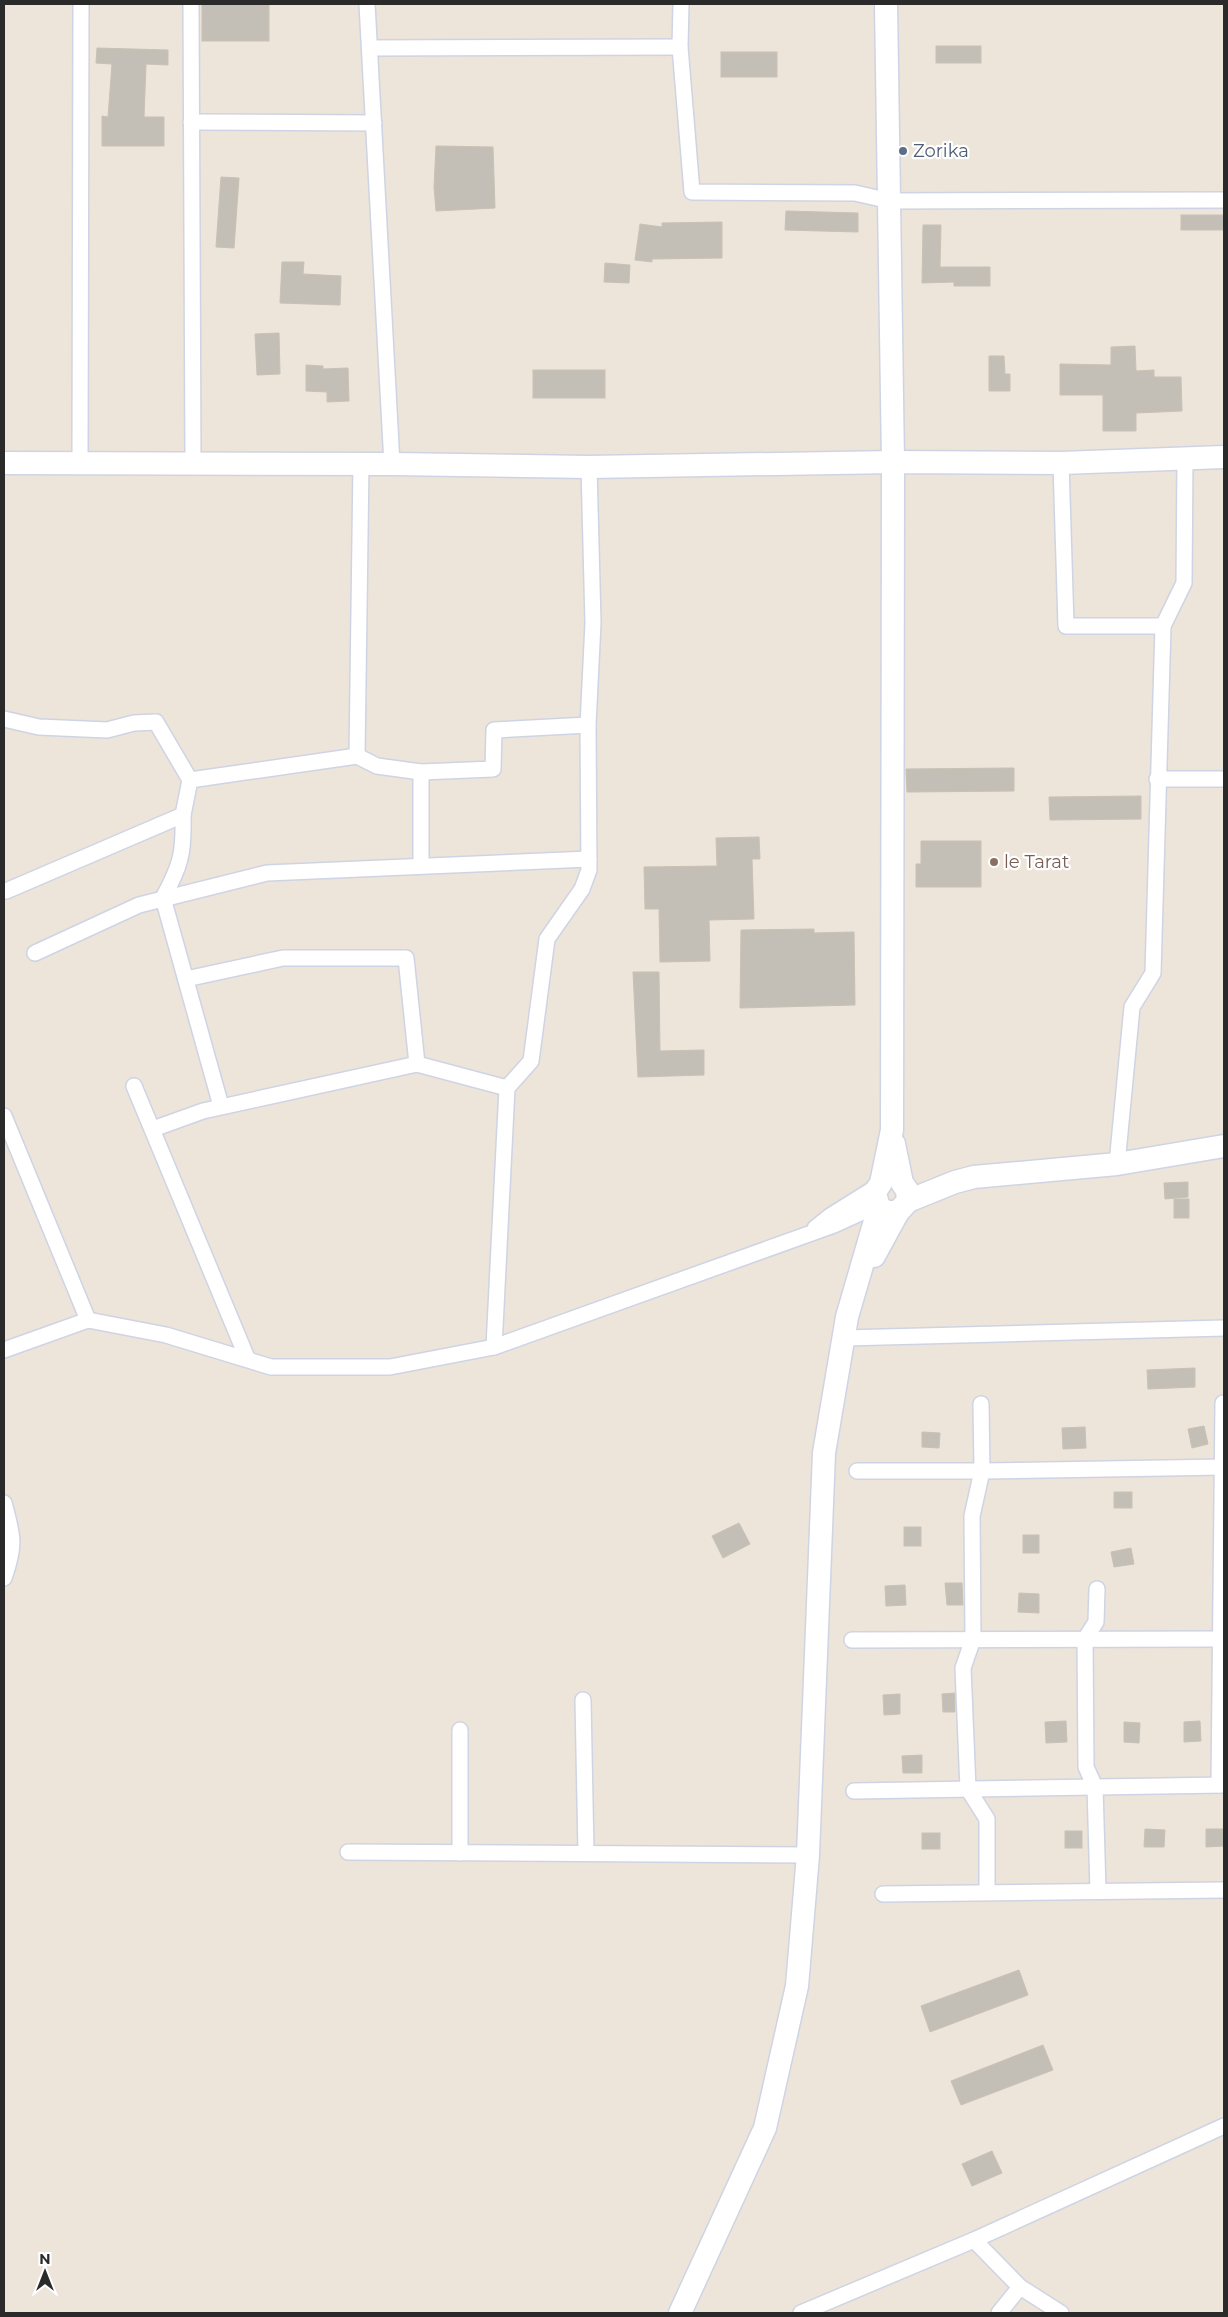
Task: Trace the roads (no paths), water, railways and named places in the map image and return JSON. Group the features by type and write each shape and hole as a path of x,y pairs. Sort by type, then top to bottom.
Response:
{"main road":[{"path":"680,2313 765,2128 797,1986 808,1855 824,1453 846,1328 891,1195 893,462 886,4"},
{"path":"4,463 392,464 589,467 893,462 1061,463 1224,457"},
{"path":"891,1195 974,1177 1116,1164 1224,1146"}],"street":[{"path":"80,4 80,462"},
{"path":"191,4 193,464"},
{"path":"367,4 392,464"},
{"path":"682,4 680,47 692,192 855,193 890,201 1224,200"},
{"path":"370,48 680,47"},
{"path":"191,122 374,123"},
{"path":"1116,1164 1132,1006 1153,973 1157,779 1163,626 1184,584 1185,459"},
{"path":"1061,463 1066,626 1163,626"},
{"path":"357,756 361,464"},
{"path":"494,1347 507,1088 531,1061 547,939 582,889 589,870 588,725 593,623 589,467"},
{"path":"4,719 39,727 107,730 134,723 156,722 190,780 183,815 184,846 176,874 163,898 221,1106"},
{"path":"190,780 357,756 377,766 421,772 492,769 494,730 588,725"},
{"path":"421,772 421,866"},
{"path":"1157,779 1224,779"},
{"path":"6,891 183,815"},
{"path":"35,953 139,905 267,873 589,859"},
{"path":"186,979 283,958 406,958 417,1064"},
{"path":"153,1129 203,1110 417,1064 507,1088"},
{"path":"134,1086 247,1358"},
{"path":"4,1116 88,1320"},
{"path":"4,1350 88,1320 166,1335 247,1358 271,1367 390,1367 494,1347 808,1234 830,1216 891,1195"},
{"path":"846,1328 1224,1328"},
{"path":"854,1791 1222,1785 1223,1403"},
{"path":"981,1404 982,1471 972,1516 973,1639 963,1668 968,1789 987,1819 987,1892"},
{"path":"857,1471 1223,1467"},
{"path":"4,1503 14,1536 10,1562 4,1578"},
{"path":"1097,1589 1096,1622 1085,1639 1086,1767 1095,1787 1098,1891"},
{"path":"852,1640 1222,1638"},
{"path":"583,1700 586,1854"},
{"path":"460,1730 460,1853"},
{"path":"348,1852 808,1855"},
{"path":"883,1894 1224,1890"},
{"path":"801,2313 974,2240 1224,2126"},
{"path":"974,2240 1020,2287 1061,2313"},
{"path":"998,2313 1020,2287"}],"place":[{"name":"Zorika","path":"903,151"},
{"name":"le Tarat","path":"994,862"}]}
